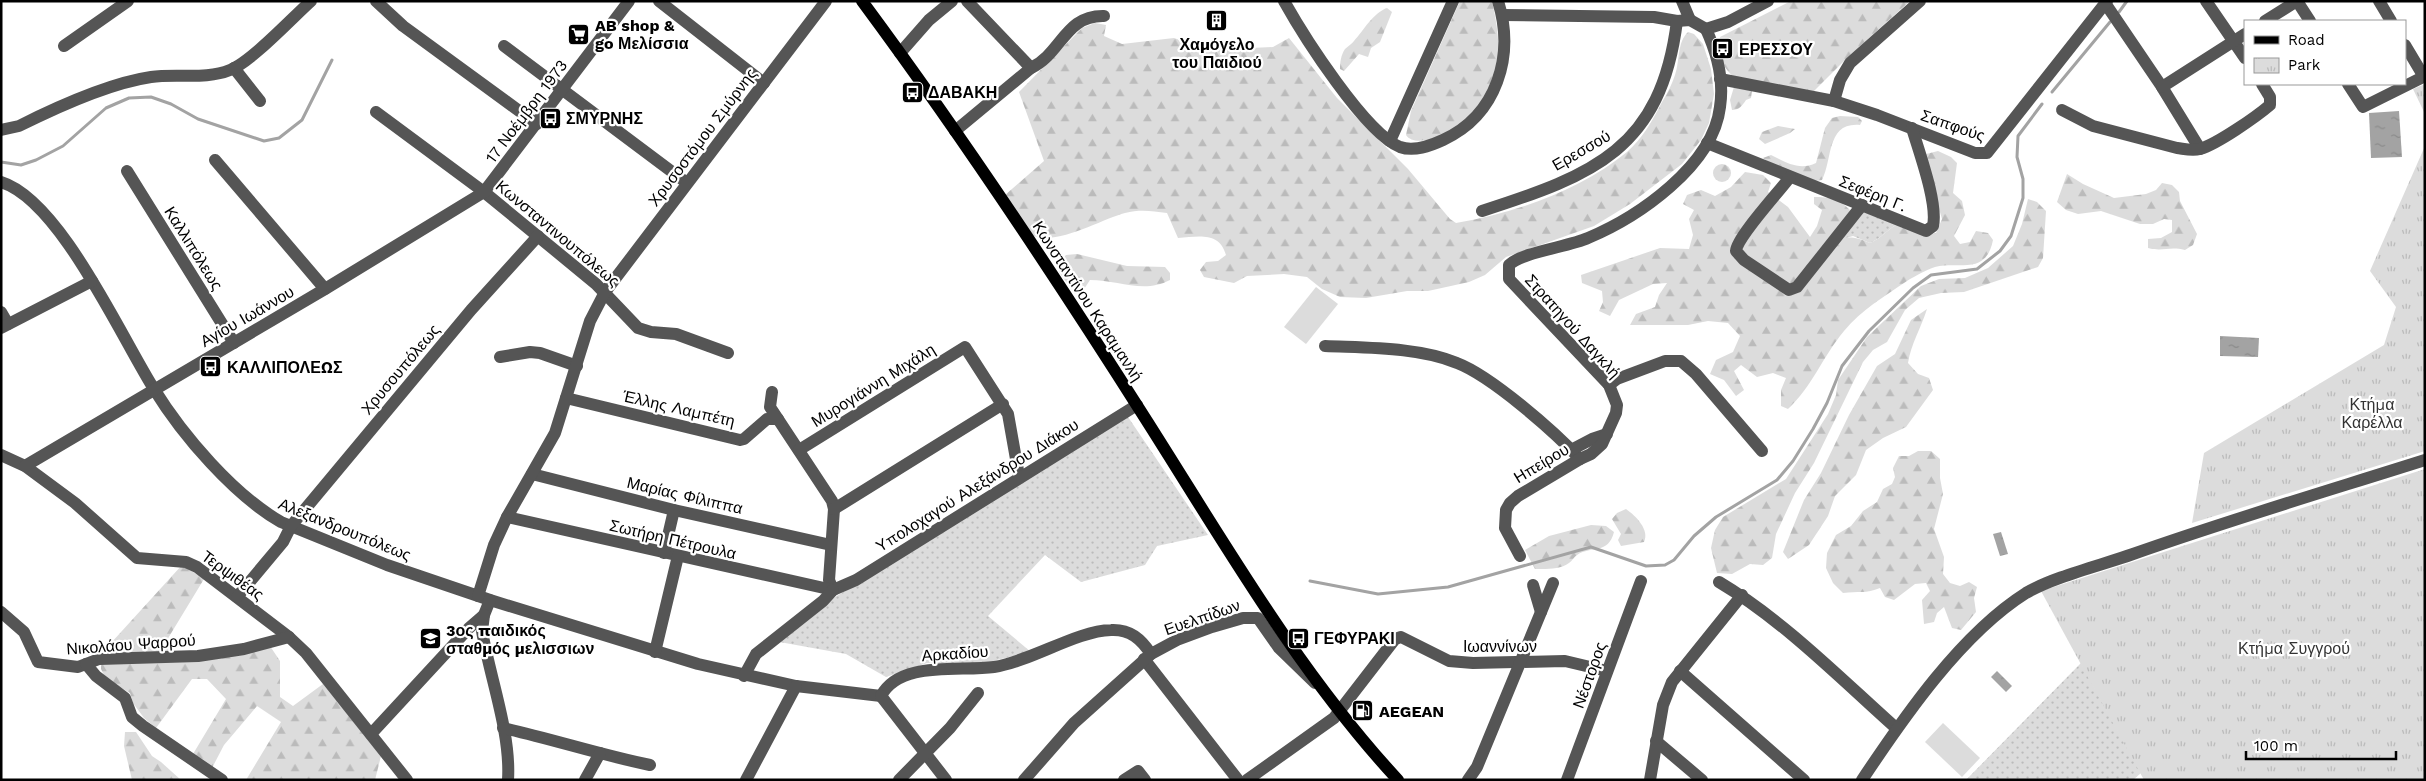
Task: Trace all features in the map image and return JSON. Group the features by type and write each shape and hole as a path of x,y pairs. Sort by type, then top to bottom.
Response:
{"main road":[{"name":"Κωνσταντίνου Καραμανλή","path":"862,1 955,131 1137,405 1263,603 1338,710 1398,780"}],"street":[{"path":"64,46 128,1"},
{"path":"1,130 19,126 125,82 150,77 218,73 234,68 272,37 310,1"},
{"path":"376,1 403,26 537,124"},
{"name":"17 Νοέμβρη 1973","path":"484,192 629,1"},
{"path":"659,1 764,83"},
{"name":"Χρυσοστόμου Σμύρνης","path":"478,596 494,545 555,433 590,321 605,292 826,1"},
{"path":"900,53 929,20 952,1"},
{"path":"967,1 1031,68"},
{"path":"1284,1 1315,53 1350,98 1381,134 1408,149 1429,147 1468,126 1487,104 1499,82 1504,55 1502,15 1498,1"},
{"path":"1390,140 1453,1"},
{"path":"1682,1 1683,20"},
{"path":"1502,15 1654,17 1683,20 1706,29 1728,22 1754,6 1768,1"},
{"path":"1834,101 1840,80 1850,63 1920,1"},
{"path":"2206,1 2244,57"},
{"path":"2268,20 2297,1 2309,20"},
{"path":"2379,1 2390,20"},
{"path":"2106,2 2200,148"},
{"name":"Σαπφούς","path":"1720,79 1834,101 1912,128 1975,153 1987,153 2106,2"},
{"path":"955,131 1031,68 1049,56 1068,31 1079,21 1093,16 1104,16"},
{"name":"Ερεσσού","path":"1482,211 1566,180 1603,160 1623,145 1650,112 1669,64 1683,20"},
{"name":"Στρατηγού Δαγκλή","path":"1617,405 1609,386 1509,279 1509,265 1520,257 1587,239 1623,220 1664,192 1685,172 1707,143 1720,108 1720,79 1715,51 1706,29"},
{"path":"2162,87 2244,35"},
{"path":"504,46 688,183"},
{"path":"2349,85 2362,107 2424,76 2406,47"},
{"path":"234,68 260,101"},
{"path":"2062,110 2093,126 2188,150 2215,142 2268,107 2271,100 2265,88"},
{"name":"Κωνσταντινουπόλεως","path":"376,112 484,192 538,236 605,292 638,328 651,332 676,334 728,354"},
{"name":"Σεφέρη Γ.","path":"1707,143 1790,178 1926,231 1933,226 1933,213 1926,177 1912,128"},
{"path":"215,160 325,289"},
{"name":"Καλλιπόλεως","path":"127,171 234,343"},
{"path":"1790,178 1736,245 1736,251 1744,260 1789,290 1797,287 1862,205"},
{"name":"Αλεξανδρουπόλεως","path":"6,184 39,207 54,224 92,281 154,390 178,425 241,494 268,515 387,565 478,596 655,652 744,676"},
{"name":"Αγίου Ιωάννου","path":"25,466 325,289 484,192"},
{"name":"Χρυσουπόλεως","path":"237,597 283,542 291,526 471,310 538,236"},
{"path":"1,312 4,326 92,281"},
{"path":"1326,346 1388,350 1435,356 1457,362 1492,383 1575,454"},
{"name":"Μυρογιάννη Μιχάλη","path":"799,450 965,347 1004,404"},
{"path":"500,357 535,352 577,366"},
{"path":"1609,386 1617,379 1665,361 1681,361 1696,374 1762,451"},
{"path":"772,392 770,407 832,501 834,509 829,580 833,590 824,601 756,654 744,676 796,686 881,696 946,780"},
{"name":"Έλλης Λαμπέτη","path":"566,398 740,440 744,439 767,419 778,419"},
{"path":"834,509 1004,404 1008,414 1019,476"},
{"name":"Υπολοχαγού Αλεξάνδρου Διάκου","path":"833,590 856,580 1019,476 1137,405"},
{"name":"Ηπείρου","path":"1520,556 1505,528 1504,519 1510,503 1575,454 1598,450 1614,422 1617,405"},
{"name":"Τερψιθέας","path":"1,455 25,466 74,503 137,558 186,562 197,567 289,637 306,654 407,780"},
{"path":"1862,780 1896,728 1969,642 1994,618 2035,588 2188,534 2425,460"},
{"name":"Μαρίας Φίλιππα","path":"532,474 674,510 831,545"},
{"path":"664,553 674,510"},
{"name":"Σωτήρη Πέτρουλα","path":"508,517 833,590"},
{"path":"655,652 678,556"},
{"name":"Νέστορος","path":"1567,780 1641,581"},
{"path":"1719,582 1742,596 1775,622 1896,728"},
{"path":"1468,780 1477,767 1518,663 1553,583"},
{"path":"1533,585 1541,612"},
{"path":"1650,780 1666,694 1680,671 1742,596"},
{"path":"490,600 484,615 482,631 503,728 509,768 508,780"},
{"name":"Νικολάου Ψαρρού","path":"1,612 24,632 38,662 78,667 99,659 198,656 244,648 289,637"},
{"path":"371,734 469,628 484,615"},
{"name":"Ευελπίδων","path":"1024,780 1074,723 1147,657 1177,640 1212,627 1242,618 1258,618 1293,663 1322,688"},
{"name":"Αρκαδίου","path":"881,696 887,686 895,680 912,673 995,667 1016,662 1088,635 1109,630 1133,634 1142,640 1147,657 1238,780"},
{"name":"Ιωαννίνων","path":"1247,780 1326,724 1395,639 1401,637 1449,661 1571,662 1607,671"},
{"path":"86,664 96,676 125,698 132,717 222,780"},
{"path":"1680,671 1804,780"},
{"path":"746,780 796,686"},
{"path":"899,780 925,754 978,693"},
{"path":"503,728 650,765"},
{"path":"1656,741 1702,780"},
{"path":"585,780 600,753"},
{"path":"1124,780 1141,776"}],"green space":[{"path":"1460,1 1492,1 1498,41 1496,71 1493,81 1481,103 1459,126 1435,138 1418,141 1411,139 1406,135 1411,111"},
{"path":"1791,1 1910,1 1849,56 1812,93 1735,78 1721,59 1719,49 1720,37"},
{"path":"1387,8 1392,12 1380,42 1371,48 1368,57 1359,54 1344,71 1340,69 1345,49 1377,14"},
{"path":"1095,23 1106,25 1104,36 1122,44 1174,38 1208,50 1273,47 1289,38 1337,98 1408,169 1450,219 1456,223 1501,213 1568,189 1609,166 1627,152 1647,129 1668,92 1677,70 1682,41 1688,32 1694,34 1703,44 1711,69 1714,94 1709,123 1701,140 1682,164 1630,204 1594,226 1506,257 1485,275 1469,282 1428,291 1407,291 1366,298 1340,297 1322,289 1307,277 1284,274 1247,276 1234,283 1204,277 1200,270 1206,262 1218,261 1226,255 1223,247 1218,242 1207,237 1178,238 1167,213 1130,212 1075,232 1048,238 1037,237 1024,229 1005,195 1044,161 1019,92 1082,28"},
{"path":"2425,84 2425,114 2413,89"},
{"path":"1734,87 1752,91 1751,98 1746,100 1742,106 1732,110 1730,100"},
{"path":"1840,116 1858,117 1862,121 1860,125 1841,129 1836,136 1822,180 1815,181 1771,165 1763,158 1771,155 1798,166 1816,163 1825,128 1832,118"},
{"path":"1778,126 1795,129 1765,144 1759,139 1762,132"},
{"name":"Κτήμα Καρέλλα","path":"2425,146 2425,451 2192,523 2204,453 2384,345 2396,307 2370,271"},
{"path":"1938,151 1951,157 1957,163 1953,193 1962,201 1965,215 1954,236 1960,244 1970,242 1976,231 1988,233 1993,240 1989,251 1984,259 1978,263 1935,267 1924,271 1866,310 1844,331 1804,391 1788,409 1781,406 1781,390 1786,378 1773,373 1757,377 1741,365 1734,371 1744,390 1736,396 1724,380 1710,374 1716,360 1733,352 1740,336 1728,323 1708,321 1688,325 1630,325 1636,314 1655,307 1659,295 1667,283 1653,284 1619,300 1610,316 1599,311 1603,302 1602,291 1582,283 1581,275 1660,248 1689,249 1693,235 1689,219 1694,210 1683,204 1687,195 1701,190 1715,196 1731,187 1745,172 1763,175 1771,183 1768,192 1788,207 1810,237 1817,226 1822,210 1814,204 1814,197 1834,199 1850,210 1837,230 1818,251 1843,238 1854,238 1870,243 1896,225 1925,236 1936,233 1942,219 1929,175 1926,154"},
{"path":"1722,164 1728,167 1731,173 1728,179 1722,182 1716,179 1713,173 1716,167"},
{"path":"2067,174 2083,184 2114,198 2146,194 2156,190 2162,183 2172,185 2179,192 2180,201 2197,234 2193,245 2185,250 2148,248 2148,239 2161,238 2172,232 2172,220 2164,219 2153,224 2140,224 2101,211 2078,214 2066,210 2057,202"},
{"path":"2028,199 2037,202 2046,211 2043,258 2038,267 1964,292 1941,293 1919,298 1905,310 1887,342 1873,350 1863,362 1814,463 1795,493 1776,534 1772,558 1763,565 1750,564 1732,574 1717,573 1711,548 1715,530 1723,517 1786,479 1828,414 1836,395 1838,380 1867,337 1921,286 1939,279 1965,278 1988,268 2013,246 2022,224"},
{"path":"1862,211 1896,225 1870,243 1853,236 1839,240"},
{"path":"1077,254 1127,266 1165,267 1170,273 1170,280 1160,284 1141,286 1090,280 1084,289 1075,294 1059,272 1059,262 1066,255"},
{"path":"1316,287 1338,304 1306,344 1284,327"},
{"path":"1927,309 1911,349 1908,363 1918,374 1929,378 1933,390 1906,427 1883,438 1866,450 1856,475 1835,496 1828,516 1809,545 1788,559 1783,552 1804,500 1821,473 1849,415 1877,366 1895,354 1911,320"},
{"path":"1128,417 1208,535 1157,546 1145,565 1081,582 1045,555 988,616 1031,652 984,663 927,663 886,677 846,654 774,641 827,602"},
{"path":"1918,451 1931,451 1940,459 1940,478 1943,494 1934,529 1944,557 1943,574 1950,583 1960,586 1969,582 1977,587 1974,598 1976,612 1961,630 1952,628 1944,607 1937,613 1934,622 1924,624 1922,600 1930,591 1926,583 1915,584 1894,600 1885,597 1880,588 1866,592 1843,593 1833,583 1826,568 1827,553 1836,535 1851,526 1863,511 1877,502 1883,489 1892,484 1895,477 1893,468 1899,456 1909,456"},
{"name":"Κτήμα Συγγρού","path":"2425,469 2425,780 2144,780 2041,591"},
{"path":"1626,509 1638,519 1644,528 1644,542 1621,546 1618,540 1621,534 1612,519 1617,513"},
{"path":"1591,525 1606,526 1614,532 1608,544 1604,547 1583,552 1561,567 1535,569 1525,550 1549,536"},
{"path":"182,565 204,579 167,640 171,660 270,646 280,661 280,697 293,706 323,684 381,756 375,780 246,780 281,722 257,706 224,745 212,768 193,754 226,699 207,679 192,679 156,728 144,718 133,703 130,693 106,679 101,669 101,654"},
{"path":"2081,663 2141,773 2133,780 1966,780"},
{"path":"1943,723 1980,758 1962,777 1925,742"},
{"path":"125,732 136,732 152,756 181,780 132,780 124,746"}],"water":[{"path":"2399,111 2402,157 2371,158 2369,113"},
{"path":"2220,336 2259,338 2258,357 2220,356"},
{"path":"2001,532 2008,554 2000,556 1993,534"},
{"path":"1997,671 2012,686 2006,692 1991,677"}],"waterway":[{"path":"2119,12 2127,1"},
{"path":"2052,92 2110,22"},
{"path":"1,162 21,165 36,160 63,146 106,108 129,98 151,97 171,104 198,119 264,141 279,138 302,120 332,60"},
{"path":"1310,581 1378,594 1448,587 1591,547 1646,566 1665,565 1674,560 1694,536 1716,517 1777,480 1793,461 1813,429 1827,403 1842,366 1869,331 1913,288 1931,275 1977,269 2000,251 2011,236 2023,198 2023,179 2017,157 2018,136 2042,104"}],"place":[{"name":"Χαμόγελο του Παιδιού","path":"1217,20"},
{"name":"AB shop & go Μελίσσια","path":"579,34"},
{"name":"ΕΡΕΣΣΟΥ","path":"1723,49"},
{"name":"ΔΑΒΑΚΗ","path":"912,92"},
{"name":"ΣΜΥΡΝΗΣ","path":"550,118"},
{"name":"ΚΑΛΛΙΠΟΛΕΩΣ","path":"211,367"},
{"name":"ΓΕΦΥΡΑΚΙ","path":"1298,638"},
{"name":"3ος παιδικός σταθμός μελισσιων","path":"430,639"},
{"name":"AEGEAN","path":"1363,711"}]}
